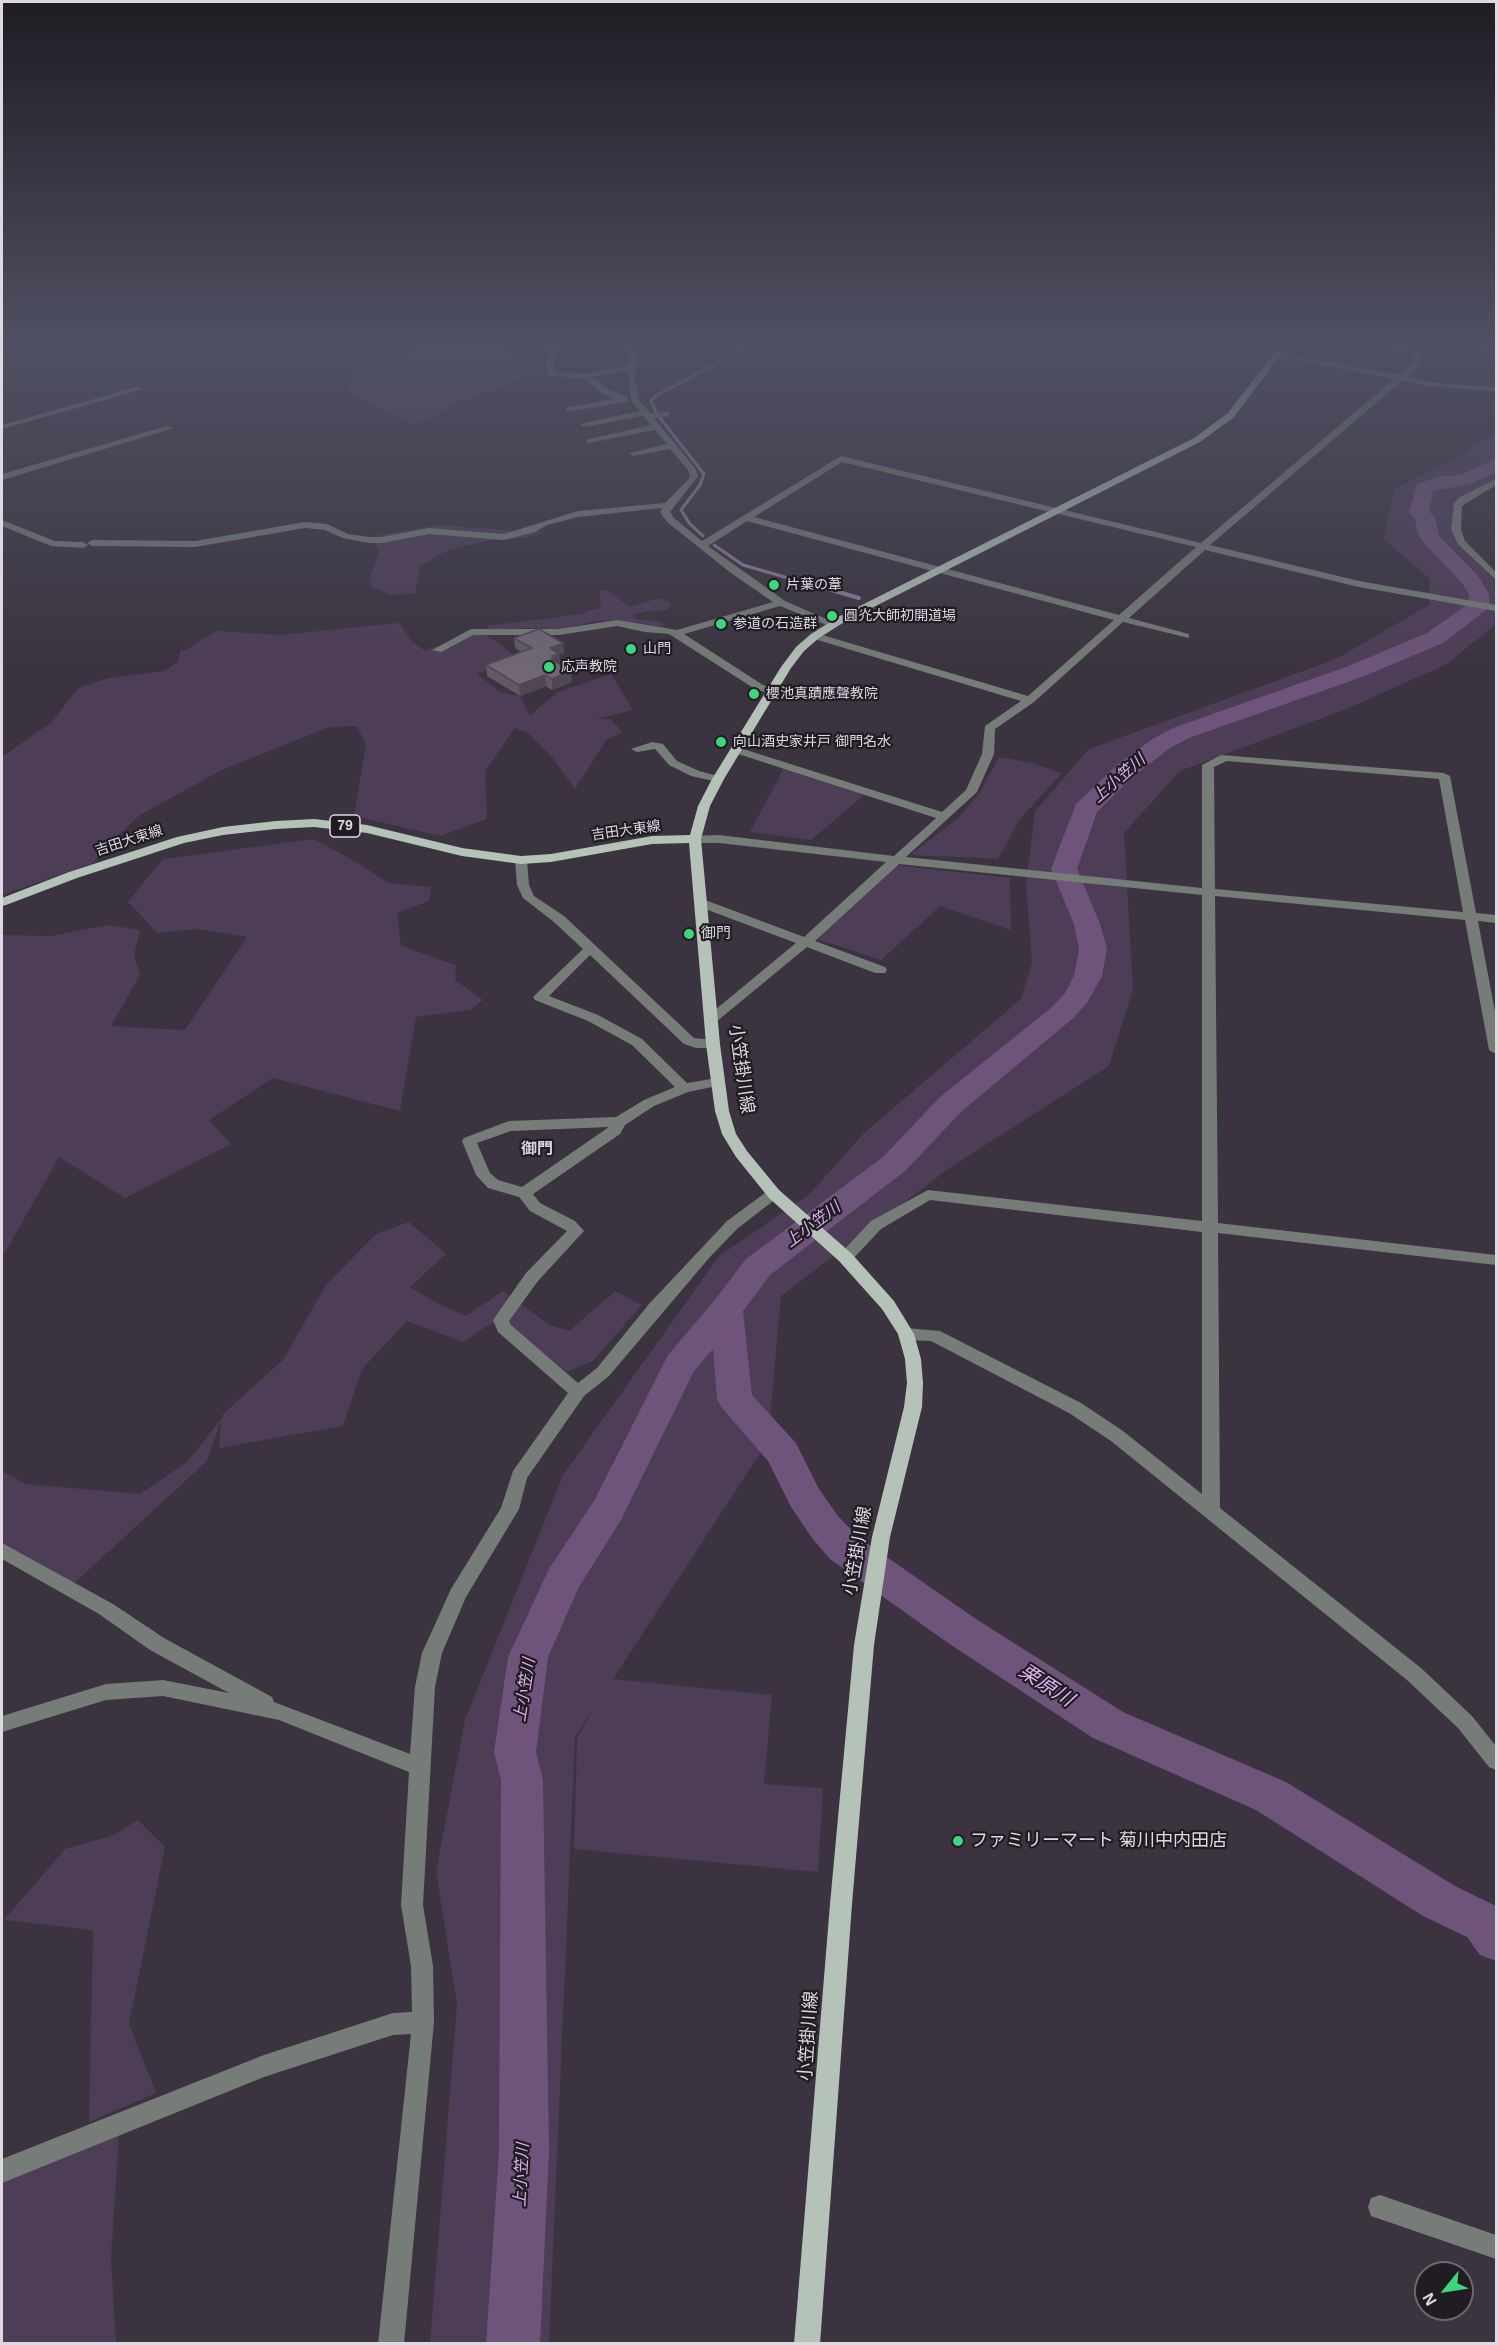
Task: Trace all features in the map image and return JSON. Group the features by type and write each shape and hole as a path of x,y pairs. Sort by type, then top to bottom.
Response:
{"main road":[{"path":"695,839 704,806 718,779 795,654 815,636 833,624 1158,458"},
{"name":"吉田大東線","path":"2,902 73,875 181,840 223,831 276,825 314,823 367,829 462,852 521,860 550,858 652,840 695,839"},
{"name":"小笠掛川線","path":"695,839 717,1082 729,1134 741,1154 778,1198 840,1253 888,1305 906,1334 914,1359 913,1407 882,1537 864,1645 849,1804 807,2343"}],"street":[{"path":"2,477 66,458"},
{"path":"682,458 694,476 691,482 668,504 665,513 670,520 701,546 781,603 833,624"},
{"path":"711,1019 807,941 971,792 988,753 989,728 1030,700 1305,458"},
{"path":"701,546 841,459 1359,584 1493,608"},
{"path":"1497,482 1463,499 1457,505 1456,529 1461,542 1497,577"},
{"path":"2,523 54,543 88,544 183,545 305,525 327,527 346,536 369,540 382,540 429,531 504,537 579,514 668,504"},
{"path":"746,518 1185,636"},
{"path":"677,633 781,603"},
{"path":"437,650 471,632 559,632 605,623 617,623 677,633 759,687 772,691"},
{"path":"815,636 1030,700"},
{"path":"637,749 652,745 659,746 673,763 695,774 718,779"},
{"path":"736,750 943,816"},
{"path":"1211,1512 1208,765 1225,757 1444,776 1497,1050"},
{"path":"695,839 719,839 1019,874 1497,920"},
{"path":"521,860 523,885 529,898 559,919 689,1041 696,1044 713,1044"},
{"path":"701,903 880,970"},
{"path":"590,950 582,955 540,997 593,1018 638,1042 684,1088"},
{"path":"578,1392 504,1328 501,1320 532,1277 576,1231 570,1225 535,1207 524,1193 493,1184 484,1175 468,1141 509,1126 619,1122 649,1104 684,1088 717,1082"},
{"path":"524,1193 615,1131 619,1122"},
{"path":"840,1253 876,1225 928,1195 1497,1260"},
{"path":"391,2343 423,2022 422,1966 412,1905 425,1687 432,1653 459,1594 510,1509 519,1476 578,1392 603,1372 655,1308 732,1225 778,1198"},
{"path":"906,1334 934,1335 1075,1408 1117,1436 1414,1674 1465,1722 1497,1761"},
{"path":"2,1550 106,1609 157,1644 281,1712 419,1767"},
{"path":"2,1724 106,1692 163,1688 281,1712"},
{"path":"2,2171 264,2066 393,2024 423,2022"},
{"path":"1380,2207 1497,2247"}],"shaded area":[{"path":"1455,458 1496,458 1496,482 1455,502 1458,537 1496,582 1496,624 1447,664 1349,708 1180,771 1124,833 1133,989 1109,1066 948,1169 781,1296 768,1441 613,1679 772,1695 764,1784 823,1788 818,1872 574,1849 577,1738 598,1701 575,1737 549,2343 430,2344 457,2004 436,1871 465,1720 563,1475 719,1256 810,1194 863,1134 1021,999 1032,963 1026,884 1035,811 1089,749 1336,659 1429,605 1430,579 1384,539 1394,489"},
{"path":"440,525 543,531 530,537 486,541 448,550 420,566 415,593 393,595 373,588 369,580 379,552 375,543 379,535"},
{"path":"599,590 607,590 630,607 659,598 672,603 667,610 647,611 632,615 637,619 662,622 664,628 615,620 592,622 563,629 486,630 488,626 582,614 601,608"},
{"path":"399,623 412,641 425,651 480,632 497,642 516,657 477,674 500,692 520,696 530,715 558,692 611,674 633,710 597,719 610,719 623,732 606,740 575,789 552,757 528,733 515,728 485,771 487,819 440,836 354,816 366,745 357,726 329,727 222,770 140,815 109,844 93,863 2,895 2,757 52,722 78,688 108,678 165,671 178,662 181,649 184,651 217,631 281,635"},
{"path":"999,757 1032,763 1062,773 1020,819 998,859 910,855 956,820 979,794"},
{"path":"784,768 864,795 811,840 750,832"},
{"path":"314,839 358,863 388,883 431,887 429,901 397,913 401,946 456,965 455,980 483,1000 470,1010 416,1017 400,1111 273,1078 209,1120 231,1144 125,1198 59,1157 2,1258 2,935 50,936 109,925 140,930 134,955 140,975 111,1026 185,1030 247,937 197,929 158,933 128,902 163,859"},
{"path":"895,865 1010,878 1011,930 940,906 881,960 817,939"},
{"path":"409,1222 446,1254 410,1287 466,1316 503,1291 550,1325 569,1331 615,1291 642,1305 593,1361 567,1372 506,1324 490,1324 463,1342 407,1321 362,1369 343,1426 219,1448 221,1421 207,1461 68,1589 2,1557 2,1471 26,1484 140,1494 187,1462 223,1414 283,1360 326,1285 376,1234"},
{"path":"138,1820 165,1847 129,2024 156,2093 89,2122 93,1930 4,1920 65,1849 114,1835"},
{"path":"119,2134 111,2259 116,2343 2,2343 2,2172"}],"building":[{"path":"539,629 563,643 550,648 559,654 552,656 555,658 551,659 571,671 552,679 545,675 519,685 486,665 532,648 514,638"}],"waterway":[{"path":"692,458 704,474 700,485 681,510 690,524 703,536"},
{"name":"上小笠川","path":"726,1310 758,1267 894,1164 951,1104 1062,1013 1077,997 1088,976 1093,949 1087,924 1064,869 1085,809 1127,769 1162,743 1181,733 1354,672 1435,638 1479,606 1479,594 1471,580 1431,539 1427,532 1425,518 1419,512 1424,488 1441,482 1464,480 1496,465"},
{"path":"714,545 743,565 816,586"},
{"path":"811,584 859,598"},
{"name":"上小笠川","path":"513,2344 524,2151 522,1780 515,1752 528,1657 563,1580 608,1510 680,1364 726,1310"},
{"name":"栗原川","path":"726,1310 735,1399 783,1453 804,1497 825,1527 844,1548 962,1631 1108,1725 1271,1796 1439,1901 1483,1922 1496,1940"}],"place":[{"name":"片葉の葦","path":"774,585"},
{"name":"圓灮大師初開道場","path":"832,616"},
{"name":"参道の石造群","path":"721,624"},
{"name":"山門","path":"631,649"},
{"name":"応声教院","path":"549,667"},
{"name":"櫻池真蹟應聲教院","path":"754,694"},
{"name":"向山酒史家井戸 御門名水","path":"721,742"},
{"name":"御門","path":"689,934"},
{"name":"ファミリーマート 菊川中内田店","path":"958,1841"}],"district":[{"name":"御門","path":"537,1150"}]}
